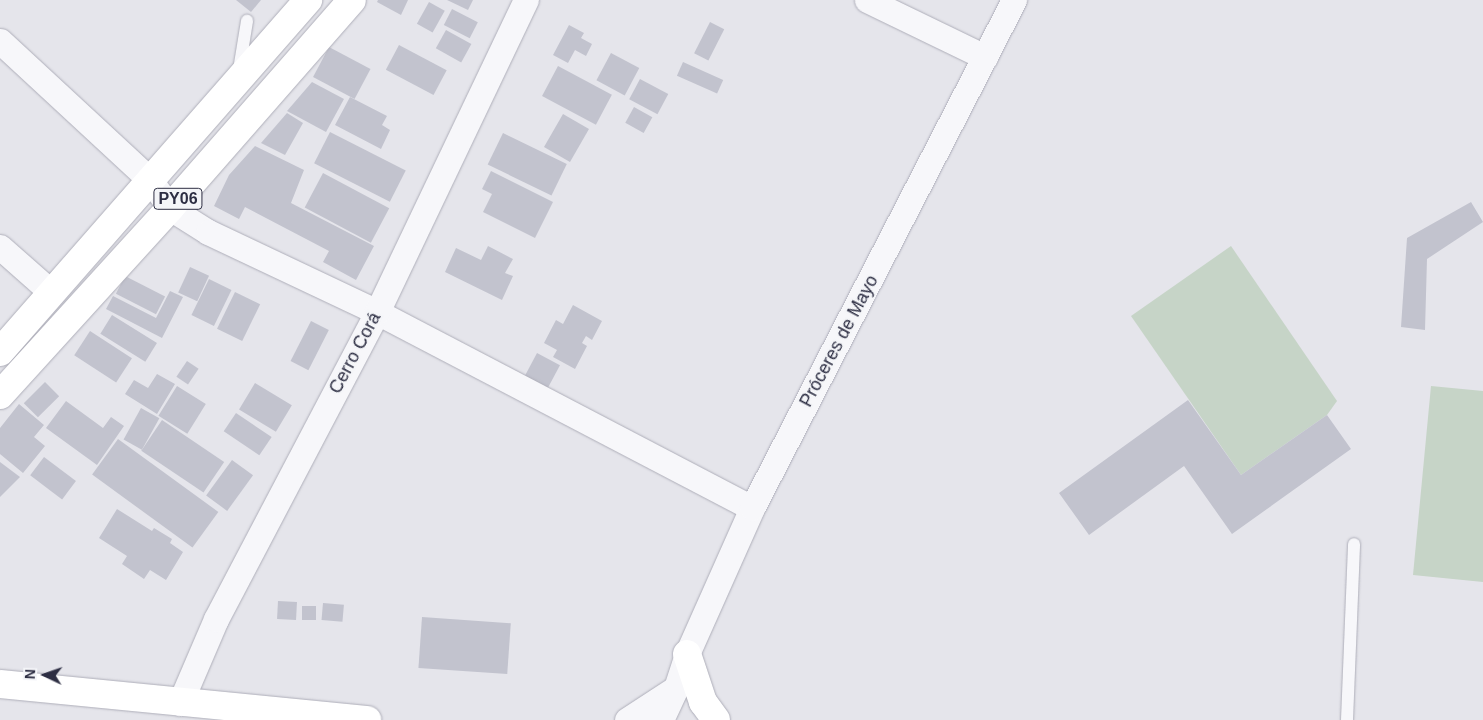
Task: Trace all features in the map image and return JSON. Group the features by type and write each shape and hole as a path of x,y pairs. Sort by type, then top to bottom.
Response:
{"main road":[{"name":"PY06","path":"0,352 308,0"},
{"name":"PY06","path":"0,395 170,208 352,0"},
{"path":"687,654 703,702 716,720"},
{"path":"0,684 367,720"}],"street":[{"name":"Cerro Corá","path":"180,703 216,619 377,312 526,0"},
{"path":"867,0 985,57"},
{"name":"Próceres de Mayo","path":"662,720 676,688 687,654 752,508 1014,0"},
{"path":"0,41 150,180 170,208 208,232 377,312 752,508"},
{"path":"0,248 52,293"},
{"path":"627,720 676,688"}],"lane":[{"path":"236,82 247,21"},
{"path":"1346,720 1354,544"}],"green space":[{"path":"1231,246 1337,401 1327,415 1241,475 1131,316"},
{"path":"1431,386 1483,391 1483,582 1413,575"}],"building":[{"path":"236,0 261,0 251,12"},
{"path":"378,0 408,0 401,15 377,2"},
{"path":"447,0 473,0 468,10"},
{"path":"429,2 445,11 433,33 417,24"},
{"path":"452,9 478,22 470,38 444,25"},
{"path":"710,22 724,29 708,60 694,53"},
{"path":"569,25 584,33 581,38 592,44 586,56 575,50 568,63 553,55"},
{"path":"446,30 471,44 461,62 436,48"},
{"path":"399,45 447,70 434,95 386,70"},
{"path":"329,47 370,69 355,99 313,77"},
{"path":"611,53 639,68 625,95 596,80"},
{"path":"683,62 723,80 717,94 677,76"},
{"path":"558,66 612,95 596,125 542,96"},
{"path":"640,79 668,94 657,114 629,99"},
{"path":"312,82 344,99 326,132 287,111"},
{"path":"350,97 387,116 382,125 390,130 381,149 335,125"},
{"path":"634,107 652,117 644,133 625,123"},
{"path":"287,113 303,123 285,155 261,143"},
{"path":"563,114 589,129 570,162 544,147"},
{"path":"330,132 406,171 390,202 314,163"},
{"path":"503,133 567,164 551,196 488,164"},
{"path":"255,146 304,170 291,203 374,246 356,280 323,262 329,251 245,207 239,219 214,206 229,175"},
{"path":"491,171 553,202 535,238 483,212 492,194 482,189"},
{"path":"323,173 389,208 371,243 305,207"},
{"path":"1471,202 1483,222 1427,259 1425,330 1401,327 1407,238"},
{"path":"488,246 513,259 505,273 513,276 502,300 445,272 456,248 481,260"},
{"path":"190,267 209,276 197,301 178,292"},
{"path":"125,276 165,296 156,314 116,294"},
{"path":"209,279 231,290 214,326 191,315"},
{"path":"170,291 183,297 162,338 106,309 113,296 156,318"},
{"path":"235,292 260,304 242,341 217,329"},
{"path":"573,305 602,321 592,340 586,336 582,343 587,346 575,369 553,357 557,350 544,343 556,320 563,324"},
{"path":"112,315 157,343 145,362 100,334"},
{"path":"311,321 329,330 308,370 291,361"},
{"path":"90,331 132,358 116,383 74,355"},
{"path":"537,353 560,365 544,394 522,382"},
{"path":"187,361 199,369 188,385 176,377"},
{"path":"157,374 175,384 157,414 125,394 134,380 148,388"},
{"path":"45,382 59,396 38,417 24,403"},
{"path":"255,383 292,405 276,432 239,410"},
{"path":"177,386 206,404 187,434 158,416"},
{"path":"1188,400 1241,475 1327,415 1351,449 1232,534 1184,466 1089,535 1059,493"},
{"path":"66,401 103,428 111,417 124,426 97,465 46,428"},
{"path":"19,404 44,425 34,437 45,446 23,473 0,454 0,428"},
{"path":"141,408 159,418 142,450 124,439"},
{"path":"236,413 272,437 259,455 224,431"},
{"path":"162,420 224,462 203,493 141,451"},
{"path":"118,439 218,512 192,547 92,475"},
{"path":"44,457 76,481 62,499 30,475"},
{"path":"232,460 253,475 227,511 206,496"},
{"path":"0,462 20,477 0,497"},
{"path":"117,509 152,531 154,528 172,539 170,543 183,552 166,580 150,570 144,579 122,564 127,556 99,538"},
{"path":"278,601 297,602 296,620 277,619"},
{"path":"323,603 344,605 342,622 322,620"},
{"path":"302,606 316,606 316,620 302,620"},
{"path":"422,617 511,623 507,674 418,668"}]}
